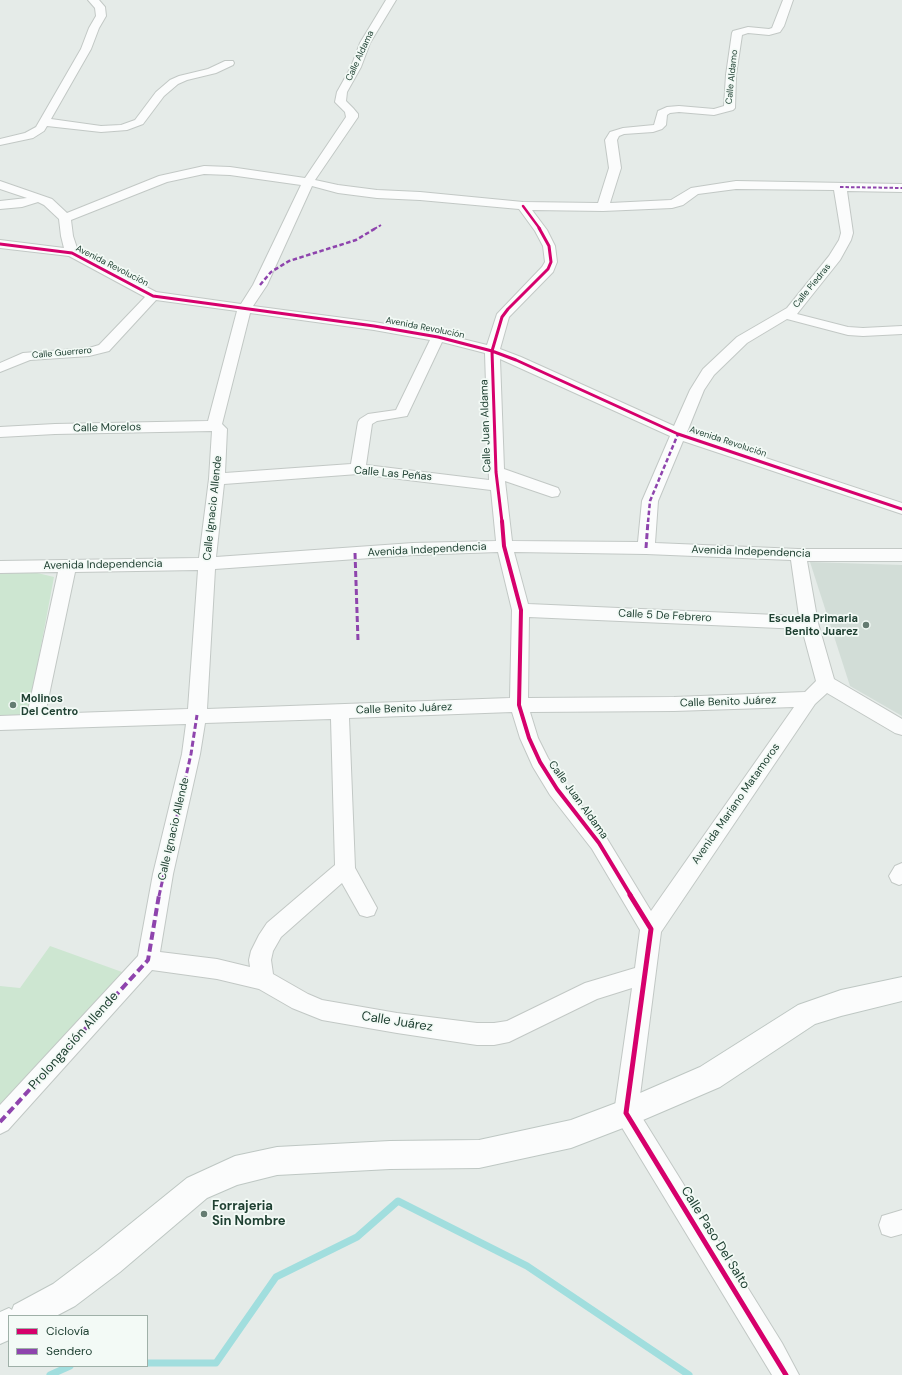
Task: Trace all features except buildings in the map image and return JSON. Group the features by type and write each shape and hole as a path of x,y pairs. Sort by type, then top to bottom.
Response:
{"main road":[{"path":"27,1315 64,1296 197,1188 235,1171 277,1161 390,1155 479,1154 571,1134 626,1113 710,1077 807,1014 841,1003 902,989"}],"street":[{"path":"0,142 29,136 40,129 86,49 100,16 100,7 93,0"},
{"name":"Calle Aldama","path":"308,182 352,117 349,110 340,102 342,92 356,67 365,43 391,0"},
{"name":"Calle Aldamo","path":"603,207 615,168 611,140 614,134 623,131 658,128 662,113 667,110 714,112 729,108 730,75 738,33 748,30 769,32 776,30 779,26 788,0"},
{"path":"44,122 101,129 122,128 139,122 160,94 174,82 183,78 212,71 229,63"},
{"path":"65,218 163,179 204,170 230,171 377,194 420,196 523,206 603,207 672,204 679,202 695,191 726,185 752,184 902,188"},
{"path":"214,426 244,309 260,284 308,182"},
{"path":"0,185 48,202 65,218 67,236 72,253"},
{"name":"Calle Piedras","path":"646,548 650,501 697,390 708,372 742,340 792,311 835,257 845,240 847,233 840,187"},
{"path":"0,205 22,203 39,198"},
{"name":"Calle Juan Aldama","path":"523,206 541,230 552,254 551,262 548,269 508,309 502,317 492,351 497,479 504,546 521,610 520,705 529,738 540,762 557,789 600,844 650,929"},
{"name":"Avenida Revolución","path":"0,244 72,253 153,296 374,326 438,337 492,351 516,360 678,434 902,509"},
{"name":"Calle Guerrero","path":"0,368 28,356 89,352 104,348 153,296"},
{"path":"786,315 848,331 863,332 902,330"},
{"path":"358,469 365,422 373,417 402,413 438,337"},
{"name":"Calle Morelos","path":"0,432 55,429 214,426"},
{"name":"Calle Ignacio Allende","path":"148,960 163,874 191,754 197,715 207,564 217,479 220,432 218,428 214,426"},
{"name":"Calle Las Peñas","path":"217,479 358,469 497,479 552,492"},
{"name":"Avenida Independencia","path":"0,567 207,564 413,549 504,546 646,548 798,555 902,555"},
{"path":"798,555 810,622 826,683 902,728"},
{"path":"34,723 68,565"},
{"name":"Calle 5 De Febrero","path":"521,610 810,622"},
{"name":"Avenida Mariano Matamoros","path":"650,929 809,699 826,683"},
{"name":"Calle Benito Juárez","path":"0,723 520,705 674,704 809,699"},
{"path":"340,711 345,869 367,908"},
{"path":"263,980 260,960 266,942 274,930 345,869"},
{"path":"626,1113 650,929"},
{"name":"Calle Juárez","path":"148,960 217,969 263,980 300,1001 322,1010 397,1023 477,1034 494,1034 509,1031 593,990 644,975"},
{"name":"Prolongación Allende","path":"0,1122 148,960"},
{"name":"Calle Paso Del Salto","path":"626,1113 786,1375"}],"shaded area":[{"name":"Escuela Primaria Benito Juarez","path":"810,562 902,565 902,716 850,686"}],"green space":[{"path":"0,570 25,570 54,577 28,715 0,715"},
{"path":"50,946 122,972 71,1048 0,1112 0,986 20,988"}],"waterway":[{"path":"148,1363 216,1363 276,1277 357,1237 398,1201 527,1266 689,1375"},
{"path":"50,1375 68,1367"}],"marked path":[{"path":"840,187 902,188"},
{"path":"260,285 271,272 289,261 356,240 381,225"},
{"path":"646,548 650,501 678,434"},
{"path":"355,553 358,641"},
{"path":"0,1122 148,960 163,874 191,754 197,715"}],"cycle path":[{"path":"523,206 541,230 549,246 551,262 548,269 508,309 502,317 492,351 496,472 504,546 521,610 519,705 529,738 540,762 557,789 599,843 651,929 626,1113 786,1375"},
{"path":"0,244 72,253 153,296 374,326 438,337 492,351 516,360 678,434 902,509"}],"place":[{"name":"Escuela Primaria Benito Juarez","path":"866,625"},
{"name":"Molinos Del Centro","path":"13,705"},
{"name":"Forrajeria Sin Nombre","path":"204,1214"}]}
